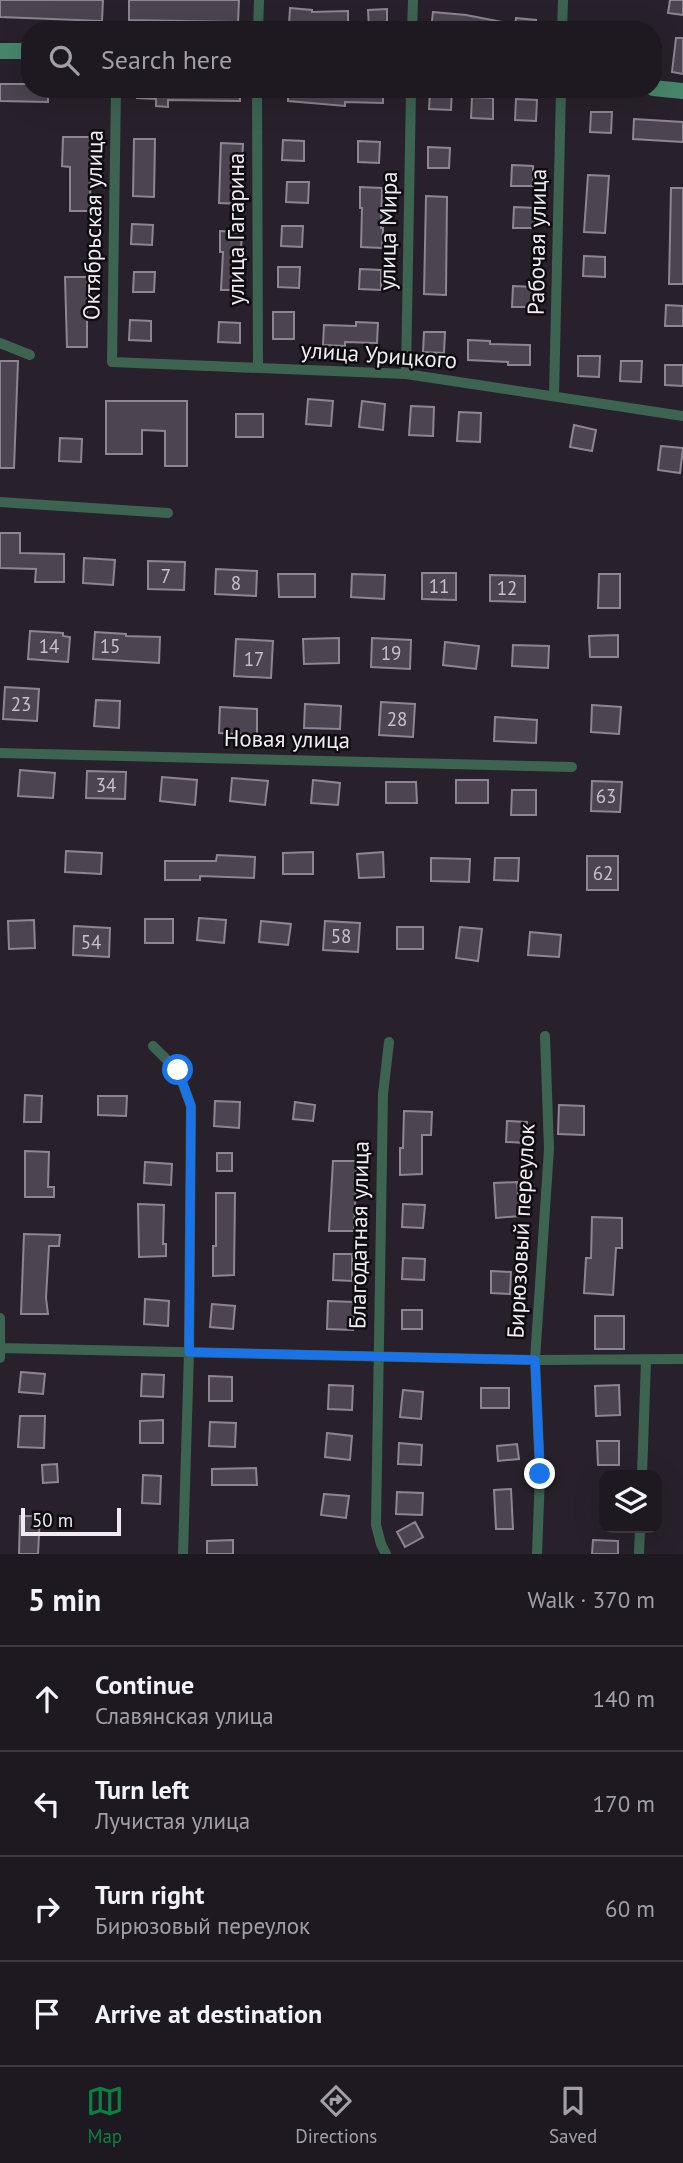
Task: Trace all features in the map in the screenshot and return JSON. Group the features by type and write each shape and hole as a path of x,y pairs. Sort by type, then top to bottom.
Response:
{"street":[{"path":"258,21 259,0"},
{"path":"412,0 412,21"},
{"path":"562,21 563,0"},
{"path":"0,51 21,51"},
{"path":"662,89 683,91"},
{"name":"Октябрьская улица","path":"112,362 116,98"},
{"name":"улица Гагарина","path":"257,98 258,369"},
{"name":"улица Мира","path":"406,374 411,98"},
{"name":"Рабочая улица","path":"554,396 561,98"},
{"path":"0,343 30,355"},
{"name":"улица Урицкого","path":"112,362 406,374 683,415"},
{"path":"0,502 168,513"},
{"name":"Новая улица","path":"0,752 572,767"},
{"name":"Бирюзовый переулок","path":"537,1554 540,1474 535,1360 548,1149 545,1036"},
{"name":"Благодатная улица","path":"386,1554 376,1525 383,1094 389,1042"},
{"path":"153,1046 178,1070 191,1106 189,1352 183,1554"},
{"path":"0,1318 0,1358"},
{"path":"0,1348 535,1360 683,1359"},
{"path":"642,1470 646,1360"},
{"path":"639,1554 640,1533"}],"building":[{"path":"0,0 103,0 102,21 0,17"},
{"path":"129,0 239,0 238,21 129,20"},
{"path":"670,0 683,0 683,15 668,13"},
{"path":"290,8 312,12 348,11 348,21 289,21"},
{"path":"387,9 387,21 369,21 368,10"},
{"path":"433,12 497,21 432,21"},
{"path":"516,18 536,20 536,21 516,21"},
{"path":"676,38 683,38 683,74 672,72"},
{"path":"0,84 21,84 21,98 48,98 48,102 0,101"},
{"path":"137,98 240,98 240,101 168,100 168,107 156,106 156,99"},
{"path":"288,98 383,98 383,103 345,102 345,106 288,101"},
{"path":"430,98 452,98 451,110 429,109"},
{"path":"472,98 493,98 493,119 471,118"},
{"path":"516,99 537,100 536,121 515,120"},
{"path":"591,112 612,112 611,133 590,132"},
{"path":"634,119 683,122 683,142 633,139"},
{"path":"63,137 91,137 90,211 70,211 70,167 62,166"},
{"path":"134,139 155,139 154,197 133,196"},
{"path":"283,140 304,141 304,161 282,160"},
{"path":"358,141 380,142 379,163 358,162"},
{"path":"221,143 243,144 240,204 219,203"},
{"path":"428,147 450,148 449,168 428,168"},
{"path":"512,165 533,166 533,186 511,186"},
{"path":"588,175 609,176 605,233 584,232"},
{"path":"287,182 309,182 308,203 286,202"},
{"path":"360,187 382,188 382,248 361,247"},
{"path":"671,188 683,188 683,284 669,284"},
{"path":"426,196 447,197 446,295 424,294"},
{"path":"514,207 536,208 535,228 513,228"},
{"path":"132,224 153,225 152,245 131,244"},
{"path":"282,226 303,226 302,247 281,246"},
{"path":"220,231 242,232 240,270 243,270 243,290 221,290 223,252 220,252"},
{"path":"584,256 605,257 605,277 583,276"},
{"path":"278,267 300,267 299,288 278,287"},
{"path":"360,269 381,270 381,290 359,289"},
{"path":"134,272 155,272 154,292 133,292"},
{"path":"65,277 87,277 87,347 67,347"},
{"path":"513,286 534,287 534,307 512,307"},
{"path":"666,305 683,306 683,326 665,326"},
{"path":"273,312 294,312 294,339 273,339"},
{"path":"130,320 151,321 151,341 129,340"},
{"path":"219,322 240,323 240,343 218,342"},
{"path":"356,322 378,323 377,343 345,342 345,346 323,345 324,325 356,326"},
{"path":"424,332 445,332 444,353 423,352"},
{"path":"468,340 490,341 490,344 530,345 530,365 468,360"},
{"path":"578,356 600,356 599,377 578,376"},
{"path":"0,361 18,361 14,468 0,468"},
{"path":"621,361 642,361 641,382 620,381"},
{"path":"665,365 683,365 683,386 665,385"},
{"path":"308,399 333,401 331,426 306,424"},
{"path":"106,401 187,401 187,466 165,466 165,431 142,430 142,454 106,454"},
{"path":"362,401 385,404 383,430 359,427"},
{"path":"411,406 434,407 433,436 409,435"},
{"path":"459,412 481,413 480,442 457,441"},
{"path":"236,414 263,414 263,437 236,437"},
{"path":"574,425 596,430 592,451 570,447"},
{"path":"60,438 82,439 81,462 59,461"},
{"path":"661,446 683,448 680,473 658,470"},
{"path":"0,533 20,533 20,553 64,554 64,582 35,582 36,569 0,568"},
{"path":"84,558 115,560 113,585 83,583"},
{"path":"148,561 185,562 184,590 148,589"},
{"path":"216,569 257,571 256,596 215,594"},
{"path":"422,573 456,573 456,600 422,599"},
{"path":"278,574 315,574 315,597 279,597"},
{"path":"352,574 385,575 384,599 351,597"},
{"path":"599,574 620,574 620,608 598,608"},
{"path":"490,575 525,576 525,602 490,601"},
{"path":"30,631 63,633 63,636 70,637 68,662 28,659"},
{"path":"95,632 160,637 159,663 93,659"},
{"path":"618,635 618,657 590,657 589,636"},
{"path":"339,638 339,663 304,664 303,639"},
{"path":"372,638 411,640 410,669 371,667"},
{"path":"236,639 273,641 271,678 234,676"},
{"path":"445,642 479,646 476,669 443,665"},
{"path":"513,645 549,646 548,668 512,666"},
{"path":"5,687 39,689 37,721 3,719"},
{"path":"96,700 120,701 119,728 94,726"},
{"path":"381,702 415,704 413,737 379,735"},
{"path":"305,704 341,706 340,729 304,728"},
{"path":"592,705 621,707 619,734 591,732"},
{"path":"220,707 257,709 257,735 219,733"},
{"path":"495,717 537,720 536,743 494,741"},
{"path":"20,770 55,773 53,798 18,796"},
{"path":"87,771 126,772 125,799 86,798"},
{"path":"162,777 197,780 195,805 160,801"},
{"path":"232,778 268,781 265,805 230,801"},
{"path":"313,780 340,783 338,805 311,803"},
{"path":"456,780 488,780 488,803 456,803"},
{"path":"592,781 622,782 620,812 591,811"},
{"path":"386,782 416,782 417,803 386,803"},
{"path":"512,790 536,790 536,815 511,815"},
{"path":"66,851 102,853 101,874 65,872"},
{"path":"313,852 313,874 283,874 283,853"},
{"path":"383,852 384,877 359,878 357,854"},
{"path":"217,855 255,857 254,878 200,876 200,880 165,880 165,861 216,861"},
{"path":"587,856 618,856 618,890 587,890"},
{"path":"431,858 470,859 469,882 431,881"},
{"path":"495,858 519,858 518,881 494,880"},
{"path":"199,918 226,920 224,943 197,940"},
{"path":"145,919 173,919 173,943 145,943"},
{"path":"34,920 35,948 9,949 8,921"},
{"path":"261,921 291,924 288,945 259,942"},
{"path":"325,921 360,923 358,952 323,950"},
{"path":"74,926 110,928 109,957 73,955"},
{"path":"397,927 423,927 423,949 397,949"},
{"path":"460,927 482,929 478,961 456,958"},
{"path":"530,932 561,935 559,957 528,955"},
{"path":"25,1095 42,1096 41,1122 24,1122"},
{"path":"98,1096 127,1096 126,1116 98,1115"},
{"path":"215,1101 240,1102 239,1128 214,1126"},
{"path":"295,1102 315,1105 313,1121 293,1119"},
{"path":"559,1105 584,1106 584,1135 558,1134"},
{"path":"404,1111 432,1112 431,1135 422,1135 422,1174 400,1175"},
{"path":"507,1121 527,1122 526,1143 506,1142"},
{"path":"25,1151 49,1152 48,1187 54,1187 54,1197 25,1197"},
{"path":"217,1153 232,1153 232,1171 217,1171"},
{"path":"333,1161 357,1161 354,1231 329,1231"},
{"path":"145,1162 172,1164 171,1185 144,1183"},
{"path":"517,1182 520,1216 496,1218 494,1183"},
{"path":"216,1193 235,1193 234,1275 213,1276"},
{"path":"138,1204 164,1205 163,1244 166,1244 166,1256 139,1257"},
{"path":"403,1204 425,1205 423,1228 402,1227"},
{"path":"592,1217 622,1218 622,1248 616,1248 613,1295 584,1293 586,1258 591,1258"},
{"path":"24,1234 60,1235 59,1246 49,1246 46,1298 48,1314 21,1314"},
{"path":"334,1254 352,1254 352,1281 333,1280"},
{"path":"403,1258 425,1259 424,1280 402,1279"},
{"path":"491,1271 511,1272 510,1294 491,1293"},
{"path":"145,1299 169,1301 168,1326 144,1324"},
{"path":"328,1301 354,1302 353,1330 327,1329"},
{"path":"212,1304 235,1306 233,1329 210,1327"},
{"path":"402,1310 422,1310 422,1329 402,1329"},
{"path":"595,1316 624,1316 624,1349 595,1349"},
{"path":"21,1372 45,1374 43,1394 19,1392"},
{"path":"142,1374 164,1375 163,1397 141,1396"},
{"path":"209,1376 232,1377 232,1401 209,1401"},
{"path":"329,1385 353,1386 352,1410 328,1409"},
{"path":"619,1385 620,1415 596,1416 595,1386"},
{"path":"481,1388 509,1388 509,1408 481,1408"},
{"path":"403,1390 423,1392 421,1419 400,1417"},
{"path":"20,1416 45,1416 44,1448 18,1447"},
{"path":"163,1420 163,1443 140,1443 140,1421"},
{"path":"210,1422 236,1423 235,1447 209,1446"},
{"path":"327,1433 352,1436 350,1460 325,1457"},
{"path":"597,1441 619,1441 619,1465 598,1465"},
{"path":"399,1443 422,1445 421,1465 398,1464"},
{"path":"517,1444 519,1459 498,1461 497,1446"},
{"path":"57,1464 58,1482 43,1483 42,1465"},
{"path":"256,1468 257,1485 212,1485 212,1469"},
{"path":"143,1475 161,1476 160,1504 142,1503"},
{"path":"511,1489 513,1529 496,1529 494,1490"},
{"path":"397,1492 423,1493 422,1515 396,1514"},
{"path":"324,1494 349,1496 346,1518 321,1515"},
{"path":"20,1516 40,1516 38,1554 19,1554"},
{"path":"415,1522 423,1537 405,1547 397,1532"},
{"path":"233,1540 233,1554 207,1554 207,1541"},
{"path":"593,1540 618,1541 618,1554 592,1554"}],"route":[{"path":"178,1070 191,1106 189,1352 535,1360 540,1474"}]}
